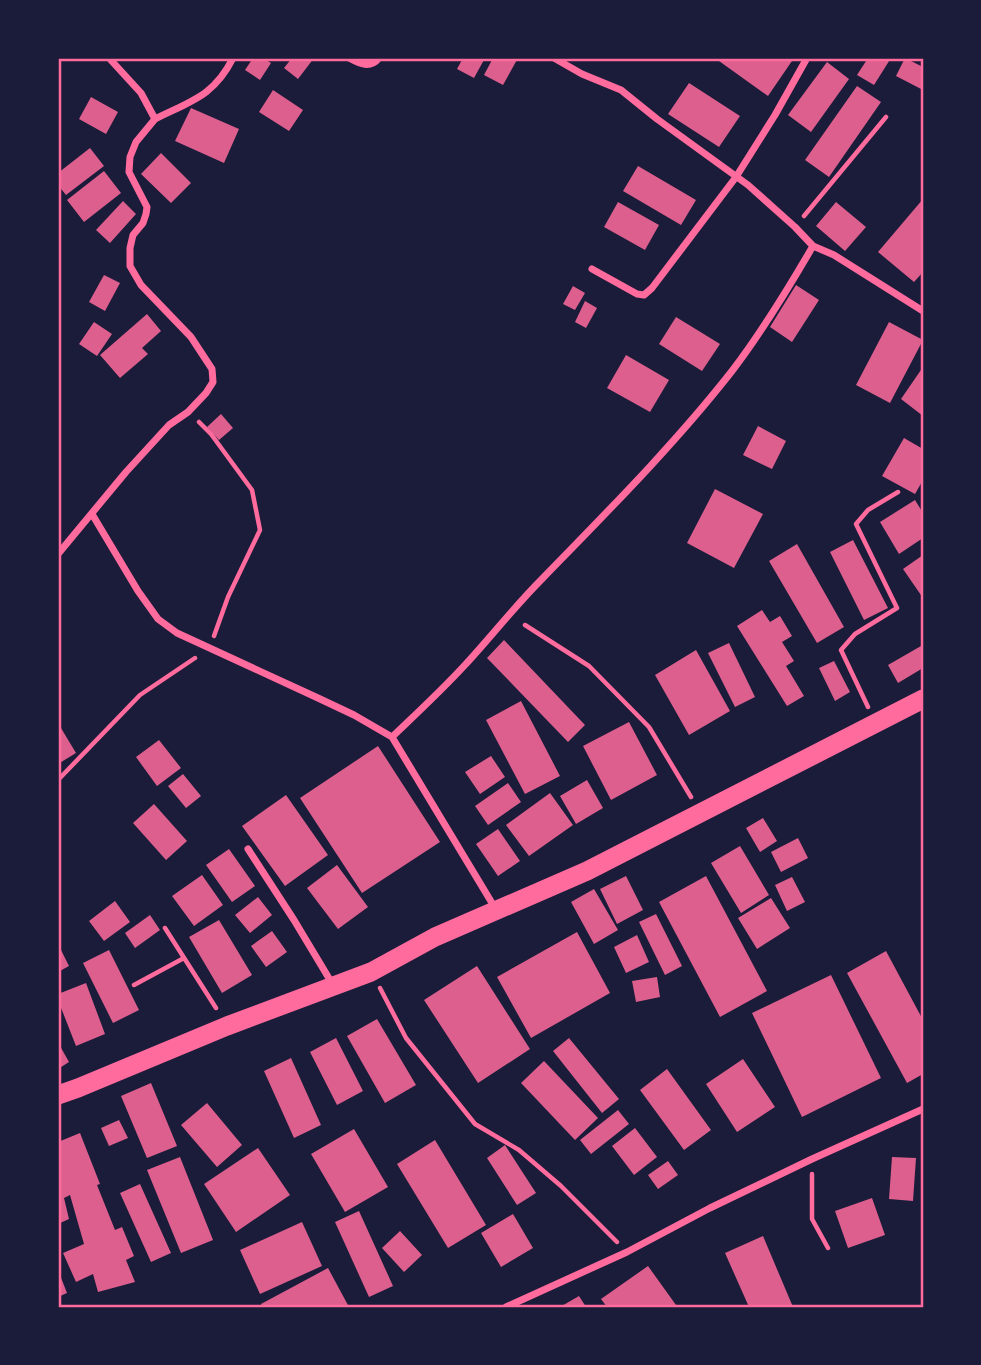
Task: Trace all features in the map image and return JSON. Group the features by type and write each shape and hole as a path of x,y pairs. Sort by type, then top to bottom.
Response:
{"highway":[{"path":"58,1095 227,1026 371,972 435,937 587,871 923,699"}],"street":[{"path":"109,58 141,93 155,119"},
{"path":"58,554 126,472 169,425 188,412 213,382 212,369 191,337 141,285 130,266 133,235 143,222 147,206 129,172 130,157 136,142 155,119 210,91 225,74 233,58"},
{"path":"349,58 368,65 379,58"},
{"path":"554,58 582,74 621,90 736,177 813,246 834,255 923,311"},
{"path":"592,270 637,294 645,295 736,177 807,58"},
{"path":"391,737 462,668 688,423 755,339 813,246"},
{"path":"92,513 138,591 158,619 177,633 330,704 391,737 497,911"},
{"path":"248,849 333,985"},
{"path":"506,1307 812,1159 923,1109"}],"path":[{"path":"794,227 886,117"},
{"path":"58,780 140,695 209,648 260,530 252,490 211,434 188,412"},
{"path":"877,723 841,650 855,634 897,608 856,524 868,510 898,492"},
{"path":"525,625 589,666 649,726 701,813"},
{"path":"165,928 227,1026"},
{"path":"134,985 184,958"},
{"path":"371,972 406,1038 475,1125 519,1150 561,1186 626,1251"},
{"path":"812,1159 812,1219 828,1248"}],"building":[{"path":"253,58 263,58 271,63 260,80 245,70"},
{"path":"292,58 314,58 298,79 284,68"},
{"path":"463,58 485,58 474,78 457,69"},
{"path":"493,58 518,58 503,85 484,75"},
{"path":"722,58 794,58 768,96 719,61"},
{"path":"868,58 891,58 874,85 857,75"},
{"path":"905,58 923,67 923,90 896,76"},
{"path":"827,62 849,79 811,132 788,115"},
{"path":"689,83 740,116 719,147 668,114"},
{"path":"857,86 881,102 829,177 805,160"},
{"path":"273,90 303,110 289,131 259,112"},
{"path":"91,97 118,112 106,134 79,119"},
{"path":"191,108 239,129 224,163 175,141"},
{"path":"90,148 104,166 66,195 58,185 58,173"},
{"path":"161,153 191,183 171,203 141,174"},
{"path":"638,166 696,200 681,225 623,191"},
{"path":"104,171 121,193 84,222 67,200"},
{"path":"923,199 923,272 914,282 878,252"},
{"path":"123,201 136,214 110,243 96,230"},
{"path":"618,202 659,225 645,250 604,227"},
{"path":"836,202 866,227 845,251 816,226"},
{"path":"104,275 120,283 105,311 89,302"},
{"path":"796,285 819,300 792,342 770,327"},
{"path":"573,286 585,293 575,310 563,304"},
{"path":"585,301 597,308 586,328 575,322"},
{"path":"147,314 161,331 142,348 148,354 120,378 100,355"},
{"path":"676,317 720,344 702,371 659,344"},
{"path":"94,322 112,334 97,356 79,344"},
{"path":"889,322 923,340 890,403 856,385"},
{"path":"626,355 669,380 650,412 607,388"},
{"path":"923,367 923,416 901,399"},
{"path":"221,414 233,428 219,440 207,427"},
{"path":"758,426 786,441 772,469 743,455"},
{"path":"904,438 923,449 923,480 915,494 882,476"},
{"path":"715,489 763,514 734,568 687,543"},
{"path":"915,500 923,513 923,538 899,554 880,522"},
{"path":"853,540 888,608 864,620 830,552"},
{"path":"797,544 844,627 817,643 769,561"},
{"path":"923,555 923,598 903,569"},
{"path":"762,610 770,622 780,616 792,636 782,642 794,661 786,666 804,696 787,706 737,626"},
{"path":"504,640 585,725 568,742 487,658"},
{"path":"729,643 755,697 735,707 708,653"},
{"path":"921,646 923,668 898,683 888,665"},
{"path":"696,650 730,711 689,735 655,675"},
{"path":"834,661 850,692 835,701 819,668"},
{"path":"521,701 560,776 525,794 486,720"},
{"path":"629,722 657,775 611,800 583,746"},
{"path":"58,723 76,753 58,764"},
{"path":"159,740 181,768 157,786 136,757"},
{"path":"378,746 440,842 362,893 300,798"},
{"path":"491,756 505,777 480,794 465,772"},
{"path":"183,774 201,796 186,808 168,786"},
{"path":"587,780 603,808 576,824 560,796"},
{"path":"508,783 521,802 488,825 475,806"},
{"path":"550,793 573,825 529,856 506,825"},
{"path":"286,795 328,855 285,886 242,826"},
{"path":"154,804 187,841 166,860 133,823"},
{"path":"763,818 777,841 760,852 746,828"},
{"path":"498,829 520,861 498,876 476,844"},
{"path":"798,838 808,858 781,872 771,852"},
{"path":"740,846 769,895 741,913 711,863"},
{"path":"229,849 255,886 232,902 206,865"},
{"path":"337,865 368,907 338,929 307,888"},
{"path":"202,875 223,905 194,926 172,896"},
{"path":"626,876 643,910 617,924 600,889"},
{"path":"706,876 767,991 720,1017 659,902"},
{"path":"792,877 805,902 787,911 775,885"},
{"path":"594,889 618,930 594,944 571,902"},
{"path":"258,897 272,915 250,933 235,915"},
{"path":"771,898 790,928 757,949 738,918"},
{"path":"115,901 130,922 104,941 89,921"},
{"path":"656,914 682,966 665,975 639,922"},
{"path":"150,915 160,930 135,948 125,933"},
{"path":"219,920 252,975 222,993 189,937"},
{"path":"272,931 287,952 266,967 251,946"},
{"path":"577,932 610,993 531,1038 497,977"},
{"path":"637,935 649,962 626,973 614,947"},
{"path":"58,944 69,966 58,972"},
{"path":"109,950 139,1010 113,1023 83,963"},
{"path":"886,951 923,1020 923,1074 907,1083 847,973"},
{"path":"477,966 530,1049 478,1083 424,1000"},
{"path":"831,975 881,1078 802,1117 752,1013"},
{"path":"657,977 660,997 636,1002 632,981"},
{"path":"86,983 105,1034 76,1046 58,994"},
{"path":"377,1019 416,1085 385,1103 347,1036"},
{"path":"336,1038 363,1091 337,1105 310,1052"},
{"path":"569,1038 619,1099 602,1113 553,1051"},
{"path":"60,1046 69,1062 58,1069 58,1047"},
{"path":"291,1058 321,1125 294,1138 264,1071"},
{"path":"743,1059 775,1107 737,1132 706,1084"},
{"path":"544,1061 598,1118 575,1140 521,1083"},
{"path":"667,1069 711,1130 684,1150 640,1090"},
{"path":"151,1083 177,1146 147,1158 121,1096"},
{"path":"207,1103 242,1145 217,1167 181,1125"},
{"path":"618,1110 629,1124 591,1154 580,1140"},
{"path":"119,1120 128,1138 109,1146 101,1128"},
{"path":"635,1128 657,1157 634,1175 612,1146"},
{"path":"354,1129 388,1187 345,1212 311,1154"},
{"path":"80,1133 115,1230 122,1227 134,1256 126,1260 135,1282 98,1292 93,1274 76,1282 63,1253 84,1244 70,1195 64,1198 69,1219 58,1224 58,1196 61,1194 58,1185 58,1142"},
{"path":"435,1140 486,1225 448,1248 397,1164"},
{"path":"505,1145 536,1193 517,1205 487,1158"},
{"path":"258,1148 290,1195 236,1232 204,1184"},
{"path":"180,1157 213,1240 181,1253 147,1170"},
{"path":"892,1157 916,1158 913,1201 889,1199"},
{"path":"668,1161 678,1175 658,1189 648,1175"},
{"path":"140,1184 171,1253 151,1262 120,1193"},
{"path":"872,1198 885,1235 848,1248 835,1211"},
{"path":"359,1211 393,1286 369,1297 335,1222"},
{"path":"513,1214 533,1248 501,1267 481,1233"},
{"path":"302,1222 322,1266 260,1294 240,1250"},
{"path":"400,1231 422,1255 404,1272 382,1248"},
{"path":"763,1236 793,1307 749,1307 725,1253"},
{"path":"648,1266 676,1305 607,1307 601,1299"},
{"path":"328,1268 349,1307 262,1307 261,1304"},
{"path":"58,1270 67,1293 58,1297"},
{"path":"579,1296 586,1307 560,1307"}]}
